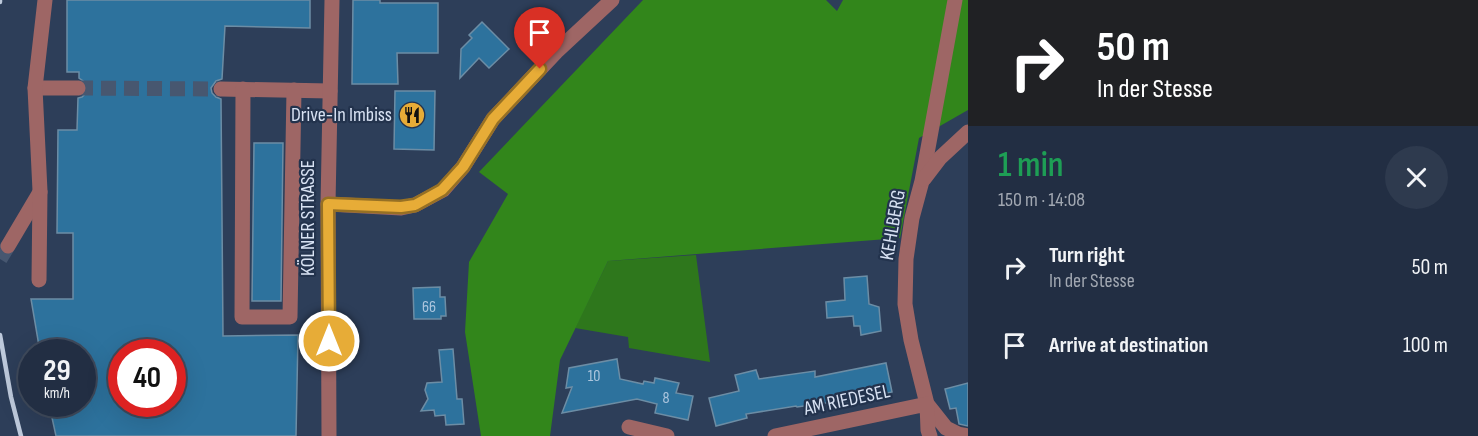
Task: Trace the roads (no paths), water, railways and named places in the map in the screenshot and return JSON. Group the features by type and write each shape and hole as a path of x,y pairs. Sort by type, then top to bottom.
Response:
{"street":[{"path":"39,280 40,191 34,88 45,0"},
{"name":"KÖLNER STRASSE","path":"329,436 328,204 332,0"},
{"path":"328,204 401,207 415,205 442,190 463,167 493,119 556,52 612,0"},
{"name":"KEHLBERG","path":"956,0 922,181 912,218 906,259 905,304 911,340 927,404 946,428 968,436"},
{"path":"34,88 78,88"},
{"path":"221,89 330,91"},
{"path":"243,89 242,317 290,317 294,90"},
{"path":"922,181 940,158 968,132"},
{"path":"8,246 40,191"},
{"path":"927,404 930,436"},
{"name":"AM RIEDESEL","path":"775,436 927,404"},
{"path":"629,427 667,436"}],"tunnel":[{"path":"78,88 221,89"},
{"path":"0,259 8,246"}],"railway":[{"path":"0,335 11,397 21,436"}],"place":[{"name":"Drive-In Imbiss","path":"412,115"}]}
